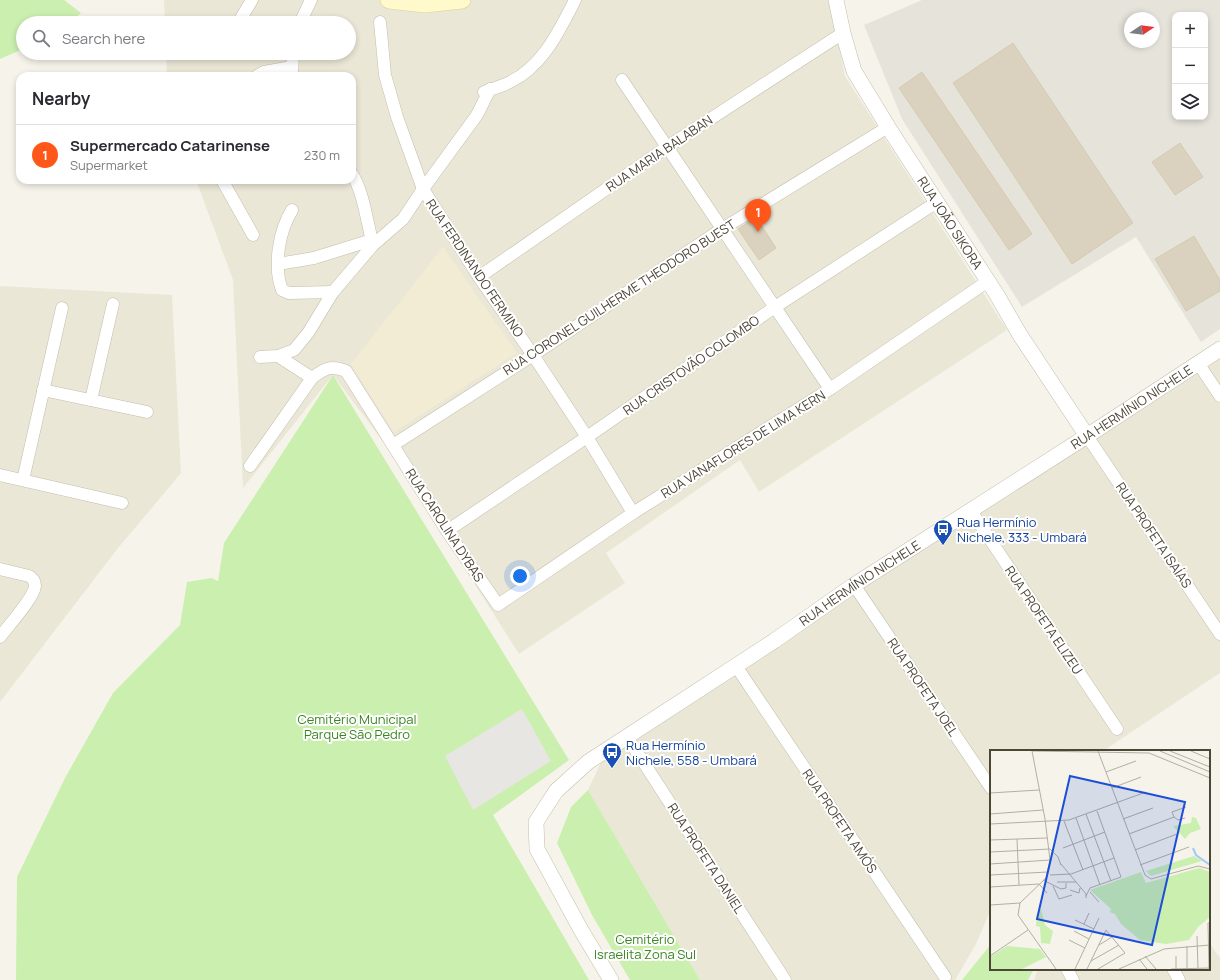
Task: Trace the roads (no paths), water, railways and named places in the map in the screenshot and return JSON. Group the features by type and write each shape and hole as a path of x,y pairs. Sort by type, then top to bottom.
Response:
{"main road":[{"path":"395,0 425,4 462,0"}],"street":[{"path":"242,16 252,0"},
{"path":"303,16 311,0"},
{"path":"260,357 278,356 294,350 333,292 373,242 403,219 477,115 485,91 510,82 527,72 542,56 555,38 575,0"},
{"name":"RUA JOÃO SIKORA","path":"836,0 843,33 854,71 888,127 988,281 1020,335 1087,436"},
{"name":"RUA FERDINANDO FERMINO","path":"380,22 384,75 423,190 479,277 587,437 634,513"},
{"name":"RUA MARIA BALABAN","path":"479,277 667,147 843,33"},
{"path":"264,72 292,71 293,60"},
{"path":"622,80 830,389"},
{"name":"RUA CORONEL GUILHERME THEODORO BUEST","path":"393,445 533,355 722,229 888,127"},
{"path":"356,180 373,242"},
{"path":"224,184 253,235"},
{"name":"RUA CRISTOVÃO COLOMBO","path":"447,531 587,437 775,307 936,202"},
{"path":"292,210 285,220 280,240 278,264 279,284 282,290 289,293 333,292"},
{"path":"278,264 314,258 373,242"},
{"name":"RUA VANAFLORES DE LIMA KERN","path":"498,605 634,513 830,389 988,281"},
{"path":"91,400 113,304"},
{"path":"23,480 62,308"},
{"name":"RUA HERMÍNIO NICHELE","path":"610,980 537,849 536,822 556,791 588,762 736,666 854,585 971,511 1220,349"},
{"path":"250,466 312,378 278,356"},
{"path":"1198,363 1220,396"},
{"name":"RUA CAROLINA DYBAS","path":"312,378 323,370 332,368 346,371 447,531 498,605"},
{"path":"43,390 147,412"},
{"name":"RUA PROFETA ISAÍAS","path":"1087,436 1220,634"},
{"path":"0,475 122,503"},
{"name":"RUA PROFETA ELIZEU","path":"971,511 1117,729"},
{"path":"0,569 32,577 35,583 32,594 0,637"},
{"name":"RUA PROFETA JOEL","path":"854,585 990,787"},
{"name":"RUA PROFETA AMÓS","path":"736,666 945,977"},
{"name":"RUA PROFETA DANIEL","path":"627,737 784,980"},
{"path":"1068,970 1073,980"},
{"path":"1174,970 1179,980"}],"place":[{"name":"Supermercado Catarinense","path":"758,232"},
{"name":"Rua Hermínio Nichele, 333 - Umbará","path":"943,546"},
{"name":"Rua Hermínio Nichele, 558 - Umbará","path":"612,769"}],"park label":[{"name":"Cemitério Municipal Parque São Pedro","path":"357,726"},
{"name":"Cemitério Israelita Zona Sul","path":"645,946"}]}
